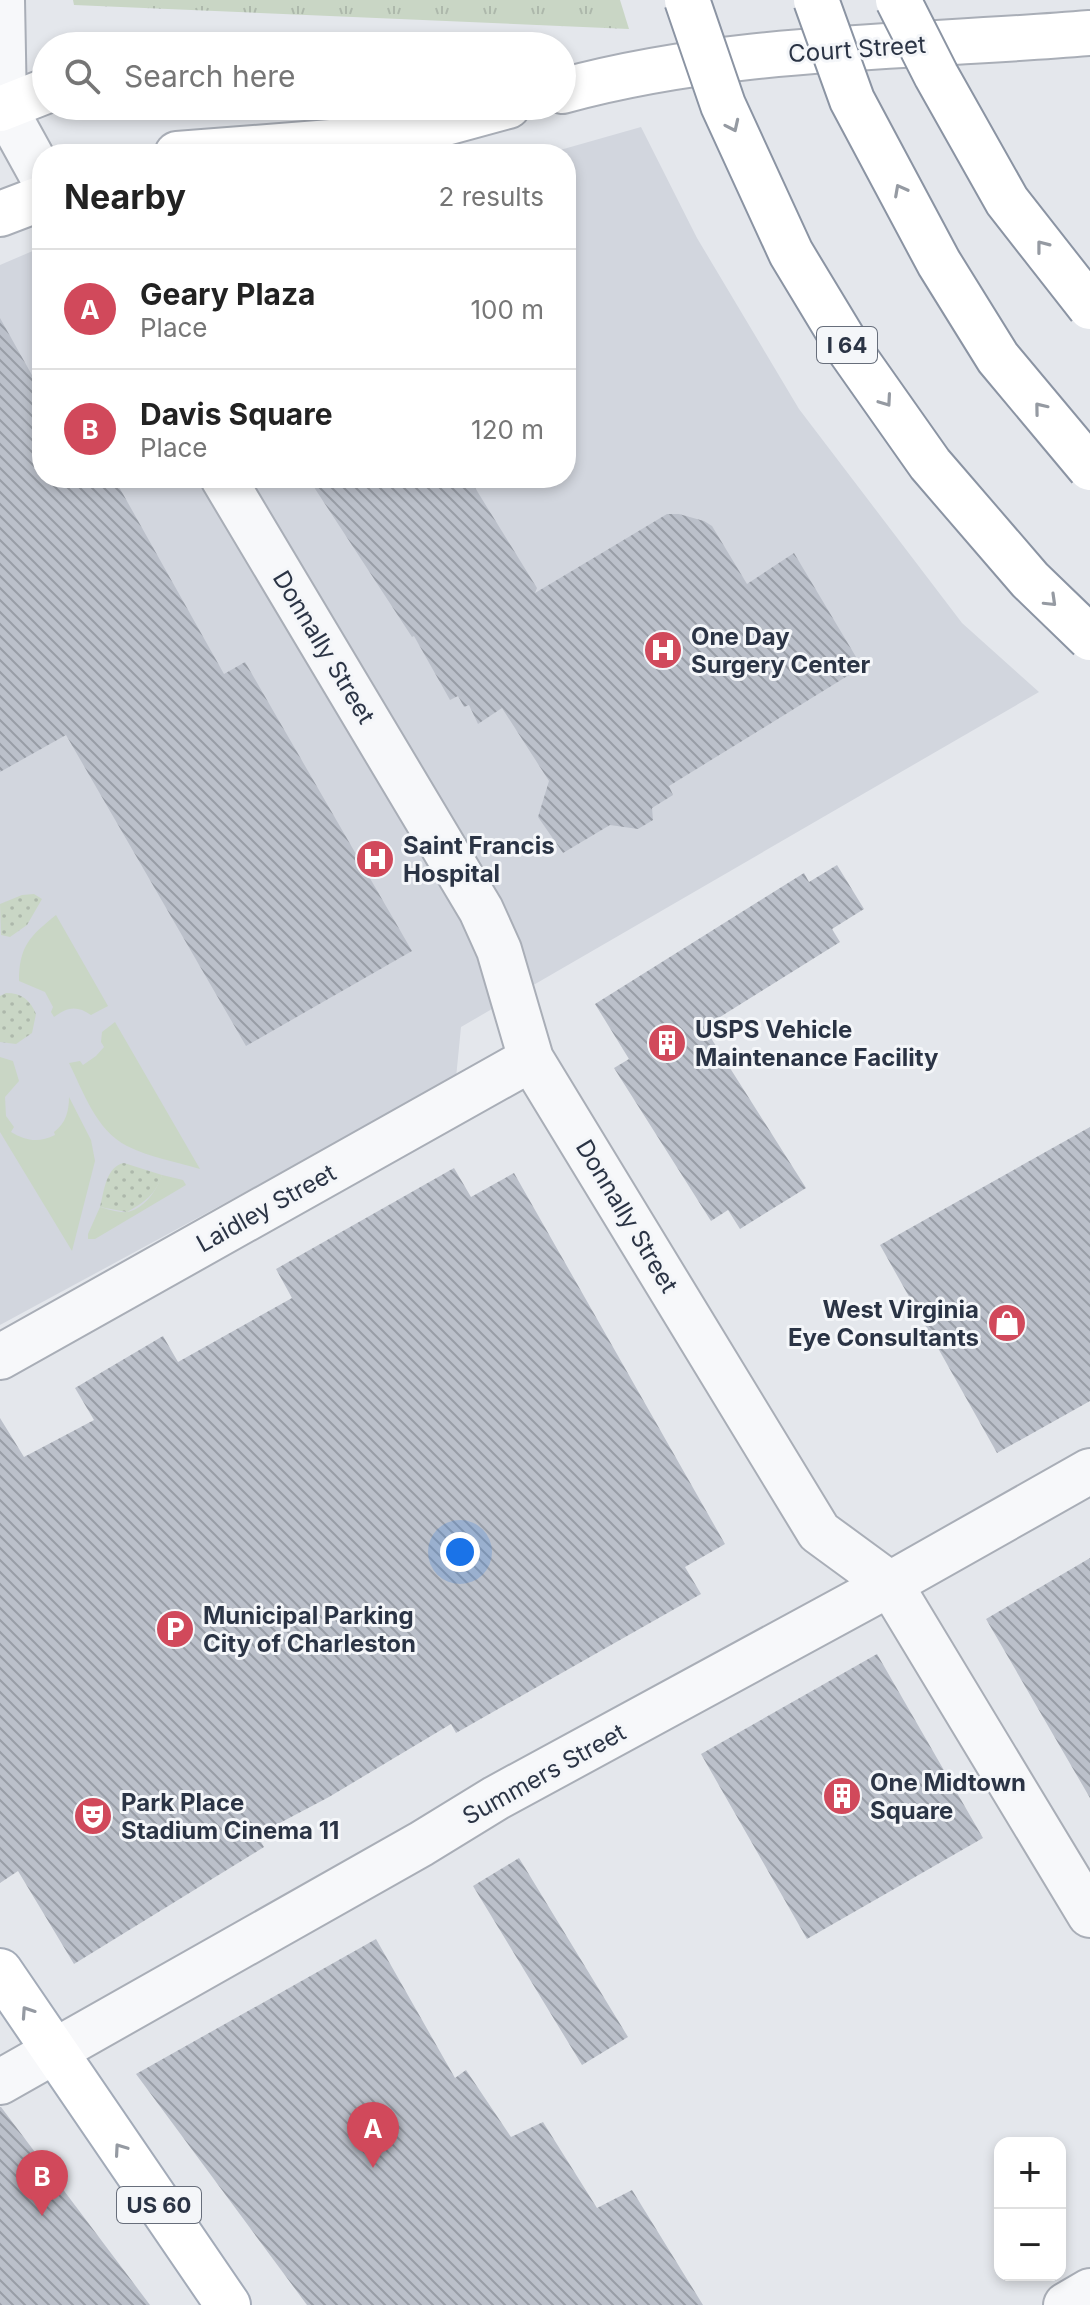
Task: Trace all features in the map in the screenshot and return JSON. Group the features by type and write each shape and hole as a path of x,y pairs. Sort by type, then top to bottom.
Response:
{"main road":[{"name":"I 64","path":"687,0 723,105 785,239 849,349 930,464 1030,580 1090,638"},
{"path":"816,0 852,100 939,263 998,358 1090,468"},
{"path":"898,0 1007,201 1090,307"},
{"name":"Court Street","path":"576,87 624,74 792,53 1090,33"},
{"name":"Court Street","path":"576,72 624,74"},
{"path":"2,108 32,96"},
{"path":"305,144 394,137 457,120"},
{"path":"0,214 32,202"},
{"name":"US 60","path":"0,1971 228,2305"}],"street":[{"path":"2,0 2,108 32,159"},
{"name":"Donnally Street","path":"229,488 481,910 499,950 531,1059 819,1532 890,1584 1076,1864 1090,1915"},
{"name":"Laidley Street","path":"0,1357 531,1059"},
{"name":"Summers Street","path":"0,2082 409,1851 496,1798 890,1584 1090,1471"},
{"path":"1066,2305 1090,2291"}],"shaded area":[{"name":"Saint Francis Hospital","path":"641,127 697,238 799,409 962,623 1039,692 461,1027 456,1078 0,1325 0,265 32,251 32,488 576,488 576,145"}],"green space":[{"path":"73,0 620,0 629,29 74,5"},
{"path":"34,894 42,899 27,925 10,937 1,935 0,904 22,895"},
{"path":"56,915 108,1006 91,1015 72,1008 54,1017 51,1012 53,1007 45,992 19,981 24,950 39,929"},
{"path":"6,993 25,998 36,1014 32,1033 16,1044 0,1042 0,996"},
{"path":"115,1022 200,1169 127,1146 107,1130 92,1110 69,1063 80,1061 83,1065 96,1056 104,1047 102,1032"},
{"path":"0,1057 13,1061 19,1081 5,1097 6,1116 14,1127 11,1132 33,1140 55,1135 66,1116 69,1097 91,1140 95,1161 72,1251 0,1132"},
{"path":"124,1163 162,1175 156,1188 127,1212 100,1207 110,1174"},
{"path":"162,1175 183,1180 186,1185 95,1239 88,1239 100,1207 123,1212 139,1207 153,1193"}],"building":[{"path":"0,318 32,375 32,488 120,488 224,674 245,662 412,951 246,1046 66,735 0,772"},
{"path":"315,488 475,488 537,588 535,593 667,514 704,521 712,526 747,584 794,553 862,667 669,786 673,795 652,808 653,820 638,829 610,825 563,853 538,817 549,781 502,708 478,724 469,705 464,707 458,696 450,700"},
{"name":"USPS Vehicle Maintenance Facility","path":"837,865 864,909 832,929 840,942 704,1027 806,1188 740,1229 728,1210 711,1221 614,1068 629,1059 595,1004 804,873 809,882"},
{"name":"West Virginia Eye Consultants","path":"1090,1127 1090,1401 997,1453 880,1245"},
{"path":"454,1168 471,1197 514,1173 725,1544 685,1567 701,1594 456,1733 451,1724 329,1797 257,1835 264,1847 74,1964 18,1871 0,1883 0,1418 24,1457 94,1420 75,1388 163,1336 178,1362 292,1298 276,1269"},
{"path":"1090,1558 1090,1798 986,1619"},
{"name":"One Midtown Square","path":"877,1654 983,1838 807,1939 701,1754"},
{"path":"519,1858 628,2037 582,2065 473,1886"},
{"path":"376,1939 455,2078 466,2070 511,2137 543,2122 597,2208 632,2190 703,2305 307,2305 136,2074"},
{"path":"1,2107 150,2305 0,2305"}],"place":[{"name":"One Day Surgery Center","path":"663,650"},
{"name":"Saint Francis Hospital","path":"375,859"},
{"name":"USPS Vehicle Maintenance Facility","path":"667,1043"},
{"name":"West Virginia Eye Consultants","path":"1007,1323"},
{"name":"Municipal Parking City of Charleston","path":"175,1629"},
{"name":"One Midtown Square","path":"842,1796"},
{"name":"Park Place Stadium Cinema 11","path":"93,1816"},
{"name":"Geary Plaza","path":"373,2168"},
{"name":"Davis Square","path":"42,2216"}]}
